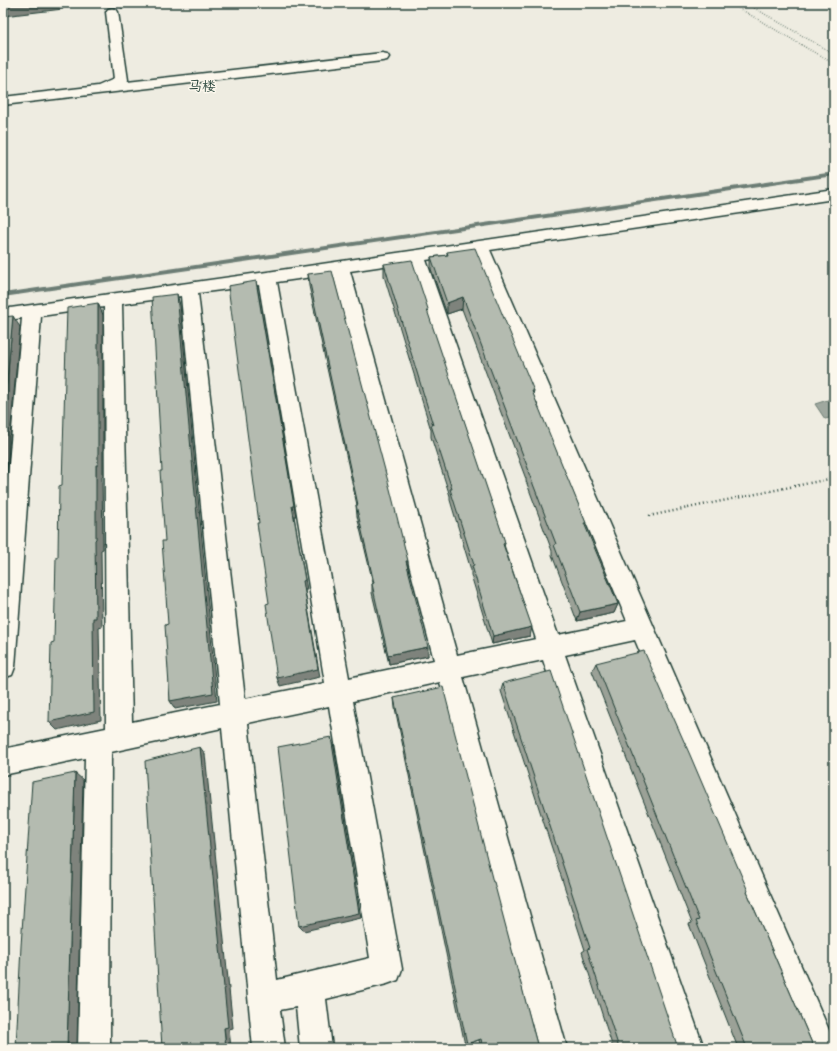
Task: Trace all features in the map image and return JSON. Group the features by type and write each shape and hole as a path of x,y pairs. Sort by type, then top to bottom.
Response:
{"street":[{"path":"110,88 121,80 112,12"},
{"path":"3,101 382,57"},
{"path":"3,315 267,278 834,194"},
{"path":"480,246 821,1048"},
{"path":"416,256 688,1048"},
{"path":"340,267 551,1048"},
{"path":"264,999 387,969 267,278"},
{"path":"189,289 268,1048"},
{"path":"94,1048 109,740 113,299"},
{"path":"3,667 32,311"},
{"path":"3,762 642,628"},
{"path":"309,988 316,1048"}],"path":[{"path":"730,3 834,64"},
{"path":"746,3 834,54"},
{"path":"649,516 834,478"}],"shaded area":[{"path":"834,398 834,417 825,419 815,404"}],"building":[{"path":"475,248 534,391 532,391 586,523 584,523 618,604 580,612 554,545 556,544 529,471 463,297 447,303 431,257 448,255 447,252"},
{"path":"412,260 428,309 427,310 504,539 505,543 503,544 532,627 493,636 472,566 474,565 450,489 452,489 431,425 433,425 384,264"},
{"path":"332,271 390,489 408,561 406,561 428,647 388,655 372,584 374,583 356,505 358,505 308,274"},
{"path":"256,281 294,506 292,506 305,580 303,581 318,669 277,678 266,604 269,603 257,523 259,523 228,286"},
{"path":"177,294 213,693 170,701 165,625 168,624 162,541 165,541 160,471 162,471 152,297"},
{"path":"98,303 98,465 96,465 95,540 96,618 93,618 94,712 49,722 51,643 54,642 56,557 58,557 59,486 62,485 67,308"},
{"path":"13,316 3,423 3,317"},
{"path":"644,651 690,755 814,1048 747,1048 696,921 699,920 596,663"},
{"path":"551,671 678,1048 619,1048 587,949 590,948 503,683"},
{"path":"443,687 493,882 538,1048 483,1048 481,1039 467,1044 394,698"},
{"path":"331,737 359,913 299,926 278,747"},
{"path":"200,747 228,1027 224,1028 226,1048 162,1048 145,761"},
{"path":"75,773 67,1047 69,1048 16,1048 32,782"}],"waterway":[{"path":"3,295 834,174"}],"district":[{"name":"马楼","path":"202,86"}]}
